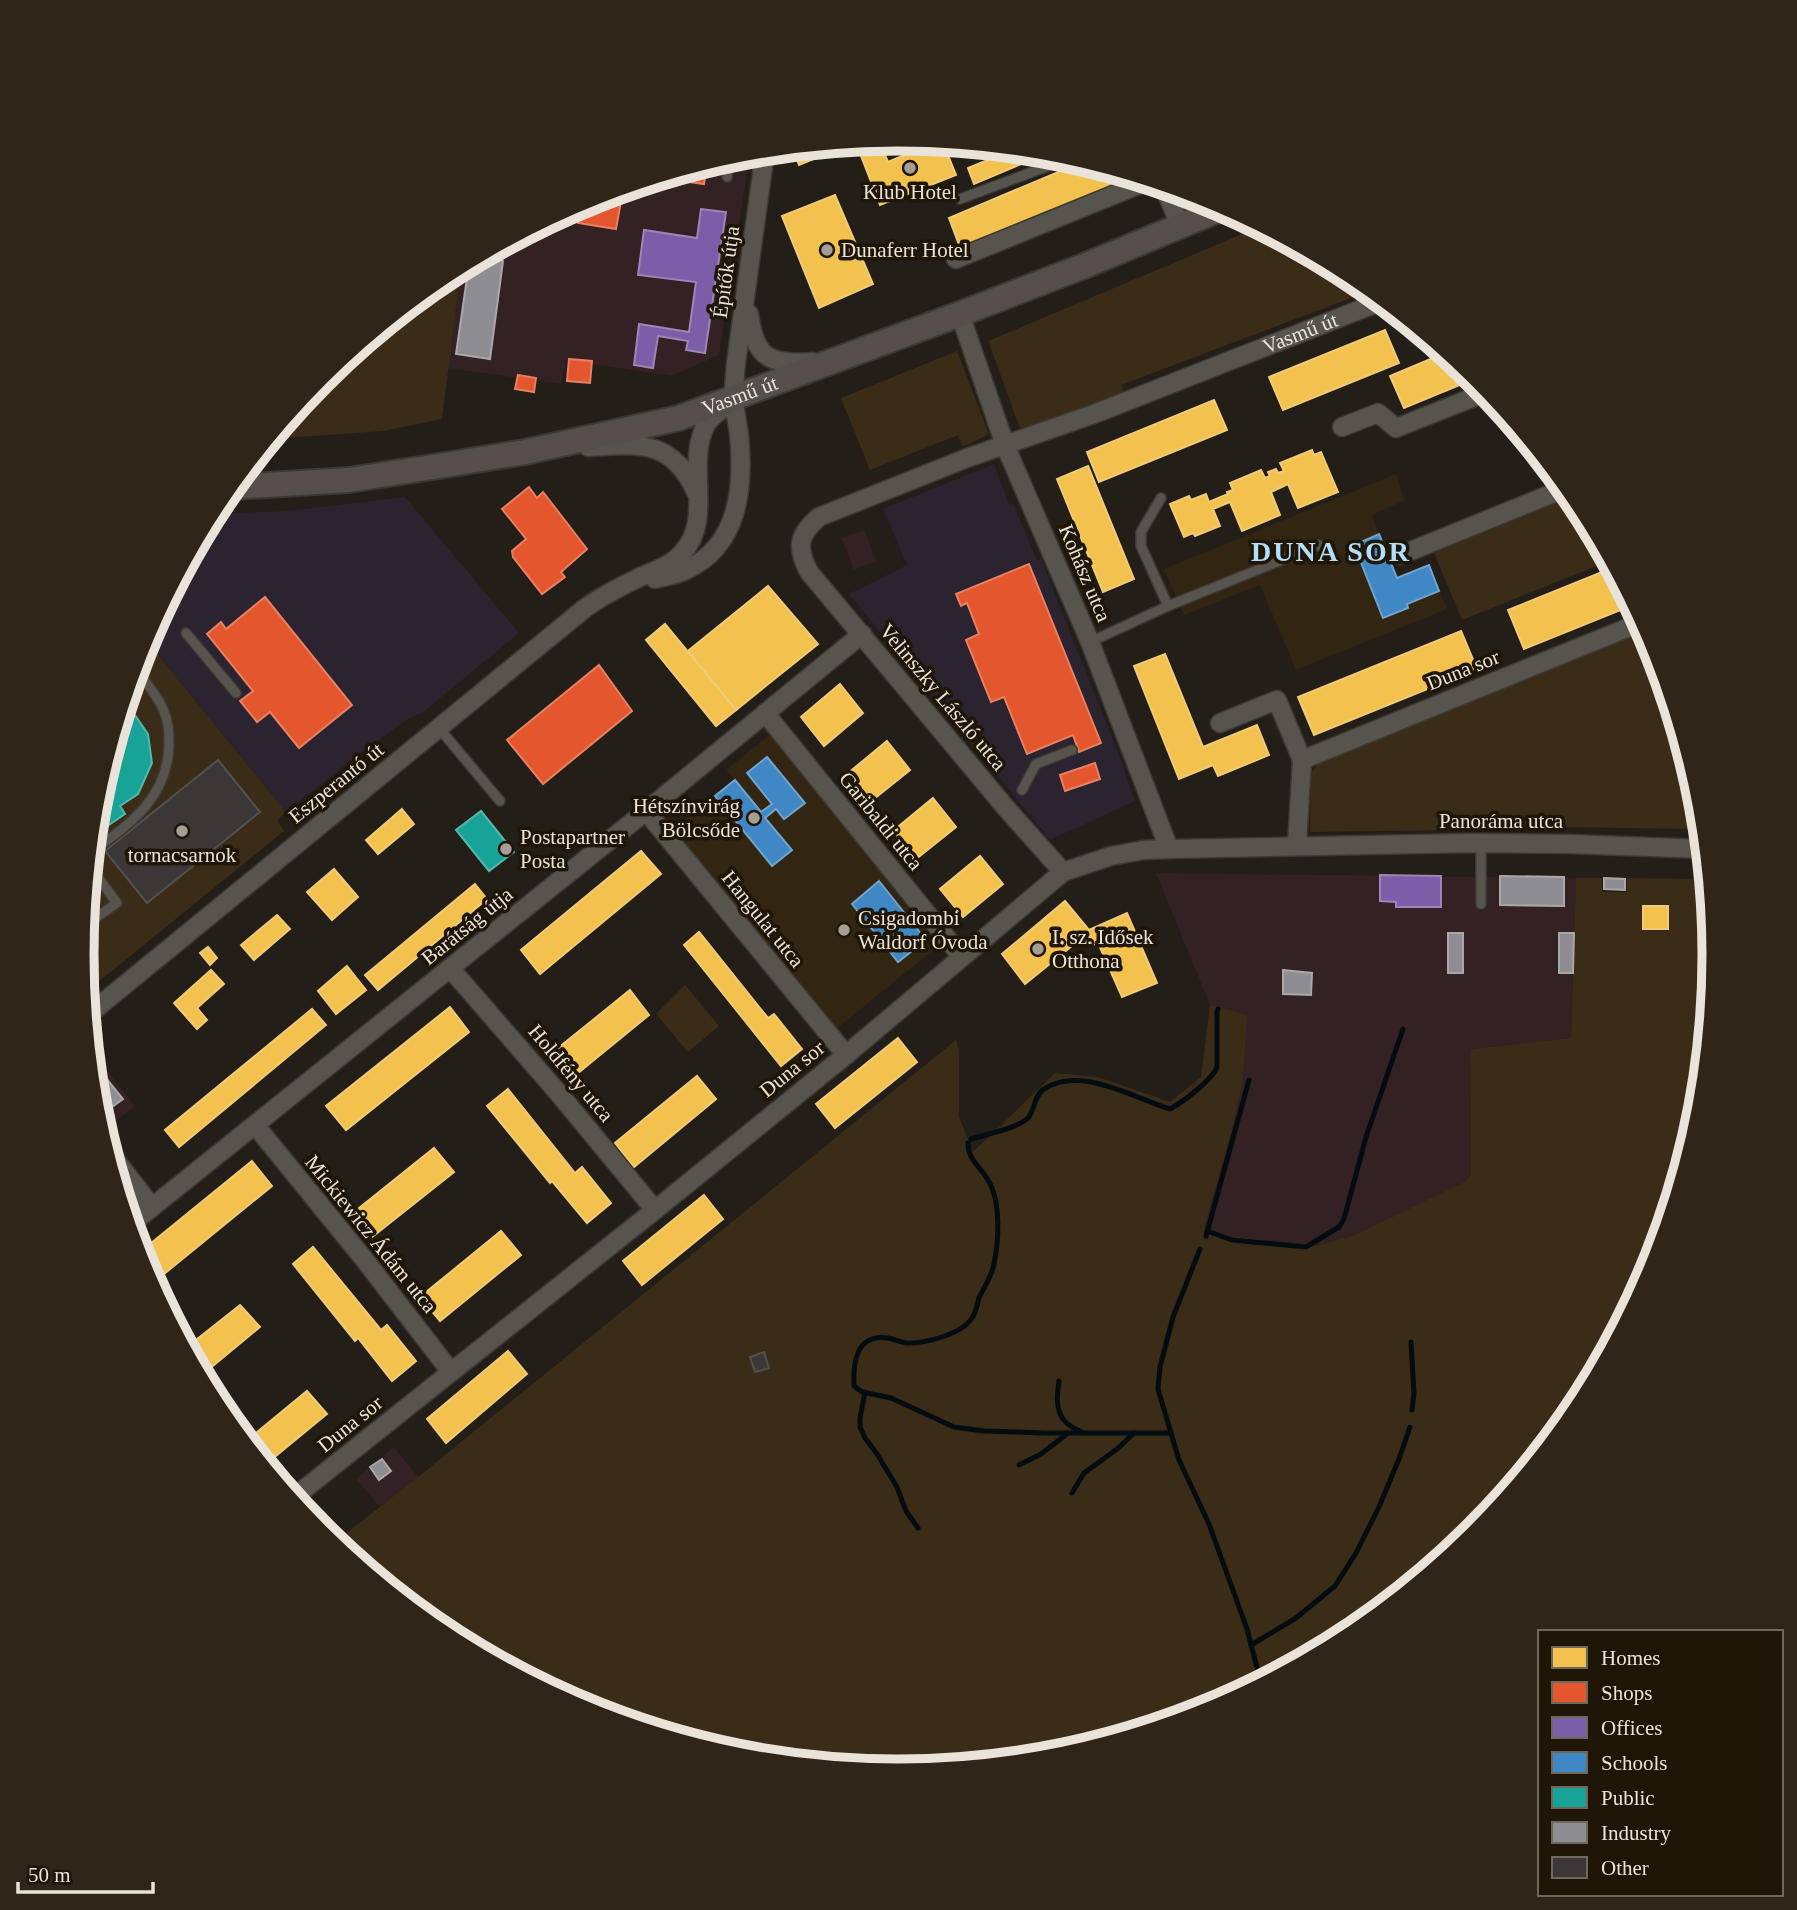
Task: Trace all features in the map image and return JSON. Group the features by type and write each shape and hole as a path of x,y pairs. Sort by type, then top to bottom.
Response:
{"street":[{"name":"Építők útja","path":"734,398 764,163"},
{"path":"956,259 1134,187"},
{"path":"1169,198 1180,225"},
{"name":"Vasmű út","path":"246,486 349,480 525,452 679,418 960,314 1209,213"},
{"path":"746,291 752,336 763,352 786,364 834,360"},
{"name":"Vasmű út","path":"800,544 807,528 820,517 1004,444 1094,414 1372,305"},
{"name":"Kohász utca","path":"960,314 1004,444 1090,642 1169,849"},
{"path":"1342,427 1378,413 1396,428 1476,396"},
{"name":"Eszperantó út","path":"96,1008 583,609 682,554 691,541 699,514 699,447 708,423 734,398"},
{"name":"Eszperantó út","path":"614,590 685,571 711,554 732,524 739,499 741,477 734,398"},
{"path":"525,452 631,444 653,448 673,459 688,474 697,494"},
{"path":"1401,555 1555,492"},
{"name":"Velinszky László utca","path":"800,544 803,561 809,572 1063,873"},
{"name":"Duna sor","path":"1302,760 1632,626"},
{"name":"Barátság útja","path":"139,1218 862,634"},
{"path":"1220,723 1277,700 1302,760 1297,845"},
{"name":"Garibaldi utca","path":"765,713 962,957"},
{"name":"Hangulat utca","path":"646,811 846,1055"},
{"name":"Panoráma utca","path":"1297,845 1481,843 1696,849"},
{"name":"Duna sor","path":"300,1492 846,1055 1063,873 1111,856 1143,850 1297,845"},
{"name":"Holdfény utca","path":"450,968 561,1095 655,1210"},
{"name":"Mickiewicz Ádám utca","path":"255,1125 451,1372"},
{"path":"125,1172 152,1207"}],"lane":[{"path":"960,199 1050,165"},
{"path":"727,177 728,169"},
{"path":"1161,498 1141,532 1141,546 1168,607"},
{"path":"1090,642 1319,545"},
{"path":"186,633 236,693"},
{"path":"102,843 128,824 149,803 163,780 169,755 170,729 163,706 144,679"},
{"path":"439,729 500,800"},
{"path":"1022,790 1036,764 1072,751"},
{"path":"1480,904 1481,843"},
{"path":"95,918 117,903 98,878"}],"shaded area":[{"path":"748,165 719,355 672,376 566,360 561,384 448,368 459,282 543,234 591,212 690,178"},
{"path":"1248,231 1301,259 1358,295 1121,385 1125,395 1021,431 988,341"},
{"path":"459,282 442,419 383,431 283,438 330,386 368,351 409,317"},
{"path":"957,351 989,434 963,447 958,435 870,470 841,398"},
{"path":"994,464 1009,504 1014,505 1037,561 1041,559 1135,801 1050,840 849,594 907,565 883,509"},
{"path":"1396,474 1405,500 1372,515 1379,534 1397,578 1429,565 1447,609 1296,670 1260,585 1184,615 1164,569"},
{"path":"405,497 519,633 422,713 409,718 362,752 286,812 155,651 177,599 227,513 286,511"},
{"path":"1561,500 1601,564 1462,620 1434,553"},
{"path":"864,530 876,561 854,570 842,538"},
{"path":"1635,634 1660,697 1675,747 1692,829 1455,826 1451,830 1310,832 1311,773 1320,761"},
{"path":"155,651 286,812 277,820 284,831 95,985 96,902 110,798 137,697"},
{"path":"773,732 943,942 835,1030 673,829 734,780 726,770"},
{"path":"1156,873 1576,878 1571,1038 1470,1049 1471,1173 1466,1181 1355,1235 1315,1246 1230,1236 1204,1228 1228,1145 1247,1016 1210,1005"},
{"path":"1576,878 1602,878 1602,892 1627,892 1627,878 1699,879 1701,1008 1687,1112 1660,1213 1620,1311 1595,1357 1567,1402 1503,1485 1467,1524 1429,1559 1345,1624 1254,1676 1206,1698 1107,1732 1003,1752 898,1759 794,1752 742,1744 690,1732 640,1716 543,1676 452,1624 409,1593 343,1536 956,1040 959,1050 959,1117 973,1152 1055,1073 1098,1077 1170,1102 1201,1077 1210,1005 1247,1015 1243,1080 1204,1228 1230,1236 1315,1246 1355,1235 1466,1181 1471,1173 1470,1049 1571,1038"},
{"path":"685,985 719,1026 688,1052 656,1014"},
{"path":"102,1064 135,1106 113,1123"},
{"path":"394,1447 418,1477 380,1507 356,1479"}],"building: Homes":[{"name":"Klub Hotel","path":"860,152 884,152 888,162 913,152 947,153 956,175 880,205"},
{"path":"823,155 799,165 796,158"},
{"path":"994,157 1027,162 974,184 968,168"},
{"path":"1066,169 1124,184 961,250 949,218"},
{"name":"Dunaferr Hotel","path":"835,195 873,284 819,308 782,216"},
{"path":"1385,330 1399,363 1283,410 1269,377"},
{"path":"1435,357 1464,383 1404,408 1390,376"},
{"path":"1214,400 1227,430 1099,482 1087,452"},
{"path":"1312,450 1314,455 1321,452 1338,492 1298,508 1288,484 1271,492 1280,515 1242,531 1230,502 1213,509 1220,526 1195,536 1193,533 1184,537 1170,504 1189,496 1191,500 1206,494 1209,502 1233,490 1230,483 1261,470 1265,478 1270,476 1268,472 1276,469 1278,473 1284,471 1280,463"},
{"path":"1088,466 1134,579 1103,592 1057,479"},
{"path":"1605,571 1624,609 1524,649 1508,610"},
{"path":"768,586 818,644 736,710 688,651"},
{"path":"665,624 736,710 716,726 646,640"},
{"path":"1461,631 1477,669 1314,735 1298,697"},
{"path":"1165,654 1203,747 1257,725 1269,755 1218,776 1213,765 1179,779 1134,666"},
{"path":"840,684 863,713 824,746 801,717"},
{"path":"887,741 910,770 870,802 847,774"},
{"path":"933,798 956,827 916,859 893,831"},
{"path":"402,809 414,824 378,854 366,840"},
{"path":"641,851 661,874 540,974 521,950"},
{"path":"980,856 1003,884 963,917 940,889"},
{"path":"334,869 358,897 332,920 307,892"},
{"path":"475,884 487,899 378,990 365,975"},
{"name":"I. sz. Idősek Otthona","path":"1065,901 1089,930 1127,913 1157,983 1122,997 1099,945 1092,944 1093,938 1083,937 1025,984 1002,954"},
{"path":"1643,906 1668,906 1668,929 1643,929"},
{"path":"277,915 290,929 254,960 241,945"},
{"path":"699,932 768,1018 774,1014 802,1049 781,1066 684,945"},
{"path":"208,947 217,958 210,965 200,953"},
{"path":"347,966 366,990 336,1014 318,991"},
{"path":"211,970 224,984 197,1008 207,1020 197,1029 174,1003"},
{"path":"630,990 649,1015 567,1082 547,1057"},
{"path":"450,1007 469,1032 346,1130 326,1106"},
{"path":"312,1009 326,1025 179,1147 165,1130"},
{"path":"898,1038 917,1062 835,1128 816,1104"},
{"path":"697,1076 716,1099 634,1167 615,1143"},
{"path":"508,1089 575,1173 582,1167 611,1203 587,1223 552,1181 550,1183 487,1106"},
{"path":"434,1148 454,1172 372,1237 353,1213"},
{"path":"252,1161 272,1186 162,1276 149,1245"},
{"path":"704,1195 723,1219 642,1285 623,1261"},
{"path":"501,1231 521,1255 440,1321 420,1297"},
{"path":"313,1247 381,1330 387,1325 416,1361 392,1381 358,1338 355,1341 293,1264"},
{"path":"240,1305 260,1327 209,1369 194,1342"},
{"path":"508,1351 527,1374 446,1443 427,1419"},
{"path":"307,1391 327,1414 273,1459 254,1434"}],"building: Shops":[{"path":"705,174 704,184 681,181"},
{"path":"621,201 616,229 578,223 579,218"},
{"path":"569,359 592,361 590,383 567,381"},
{"path":"518,375 536,378 534,392 515,389"},
{"path":"529,487 537,498 543,492 587,549 561,572 565,577 542,594 513,557 512,551 526,539 502,509"},
{"path":"1029,564 1101,743 1079,752 1073,735 1027,754 1004,697 991,702 966,640 979,634 967,603 961,606 956,594"},
{"path":"265,597 352,705 299,748 270,712 257,722 240,701 253,691 207,634 221,622 226,629"},
{"path":"599,665 632,711 543,784 507,740"},
{"path":"1095,763 1100,779 1065,791 1060,775"}],"building: Offices":[{"path":"701,209 726,212 705,353 686,350 688,341 658,336 653,368 634,365 639,324 689,332 696,282 638,275 644,230 697,238"},
{"path":"1380,875 1441,876 1441,907 1396,907 1396,902 1380,901"}],"building: Schools":[{"path":"1379,534 1397,578 1429,565 1439,591 1407,604 1408,608 1383,618 1354,545"},
{"path":"767,757 805,803 784,819 776,809 765,818 792,850 772,866 715,796 735,780 761,812 772,804 747,773"},
{"path":"879,881 926,940 898,962 852,904"}],"building: Public":[{"path":"133,712 148,734 152,763 138,794 120,806 125,814 105,828"},
{"path":"481,811 514,852 489,871 456,830"}],"building: Industry":[{"path":"496,260 503,261 490,359 456,354 467,277"},
{"path":"1500,876 1564,877 1564,906 1500,905"},
{"path":"1604,878 1625,879 1625,890 1604,889"},
{"path":"1448,933 1463,933 1463,973 1448,973"},
{"path":"1559,933 1574,933 1573,973 1559,973"},
{"path":"1283,970 1312,973 1311,995 1283,994"},
{"path":"104,1075 123,1099 109,1109"},
{"path":"382,1459 391,1471 379,1480 370,1467"}],"building: Other":[{"name":"tornacsarnok","path":"218,760 260,812 147,903 105,851"},
{"path":"764,1352 769,1368 755,1372 750,1357"}],"waterway":[{"path":"971,1139 1023,1122 1030,1115 1036,1099 1044,1089 1074,1080 1107,1086 1170,1109 1203,1084 1217,1067 1218,1009"},
{"path":"1207,1231 1232,1240 1306,1247 1339,1227 1344,1219 1366,1137 1403,1029"},
{"path":"1206,1236 1249,1080"},
{"path":"968,1143 972,1158 992,1189 998,1221 993,1268 974,1314 960,1329 934,1339 909,1343 888,1338 869,1340 863,1345 856,1359 854,1386 862,1392 891,1398 954,1427 1045,1433 1171,1433"},
{"path":"1200,1249 1173,1317 1160,1367 1158,1389 1179,1460 1209,1524 1247,1629 1259,1674"},
{"path":"1411,1342 1414,1393 1412,1410"},
{"path":"1059,1381 1059,1412 1067,1423 1082,1432"},
{"path":"865,1392 860,1427 897,1487 906,1511 918,1528"},
{"path":"1251,1645 1296,1618 1335,1586 1356,1553 1379,1507 1410,1427"},
{"path":"1019,1465 1041,1454 1068,1433"},
{"path":"1072,1493 1084,1473 1134,1433"}],"place":[{"name":"Klub Hotel","path":"910,168"},
{"name":"Dunaferr Hotel","path":"827,250"},
{"name":"Hétszínvirág Bölcsőde","path":"754,818"},
{"name":"tornacsarnok","path":"182,831"},
{"name":"Postapartner Posta","path":"506,849"},
{"name":"Csigadombi Waldorf Óvoda","path":"844,930"},
{"name":"I. sz. Idősek Otthona","path":"1038,949"}],"district":[{"name":"DUNA SOR","path":"1331,551"}]}
